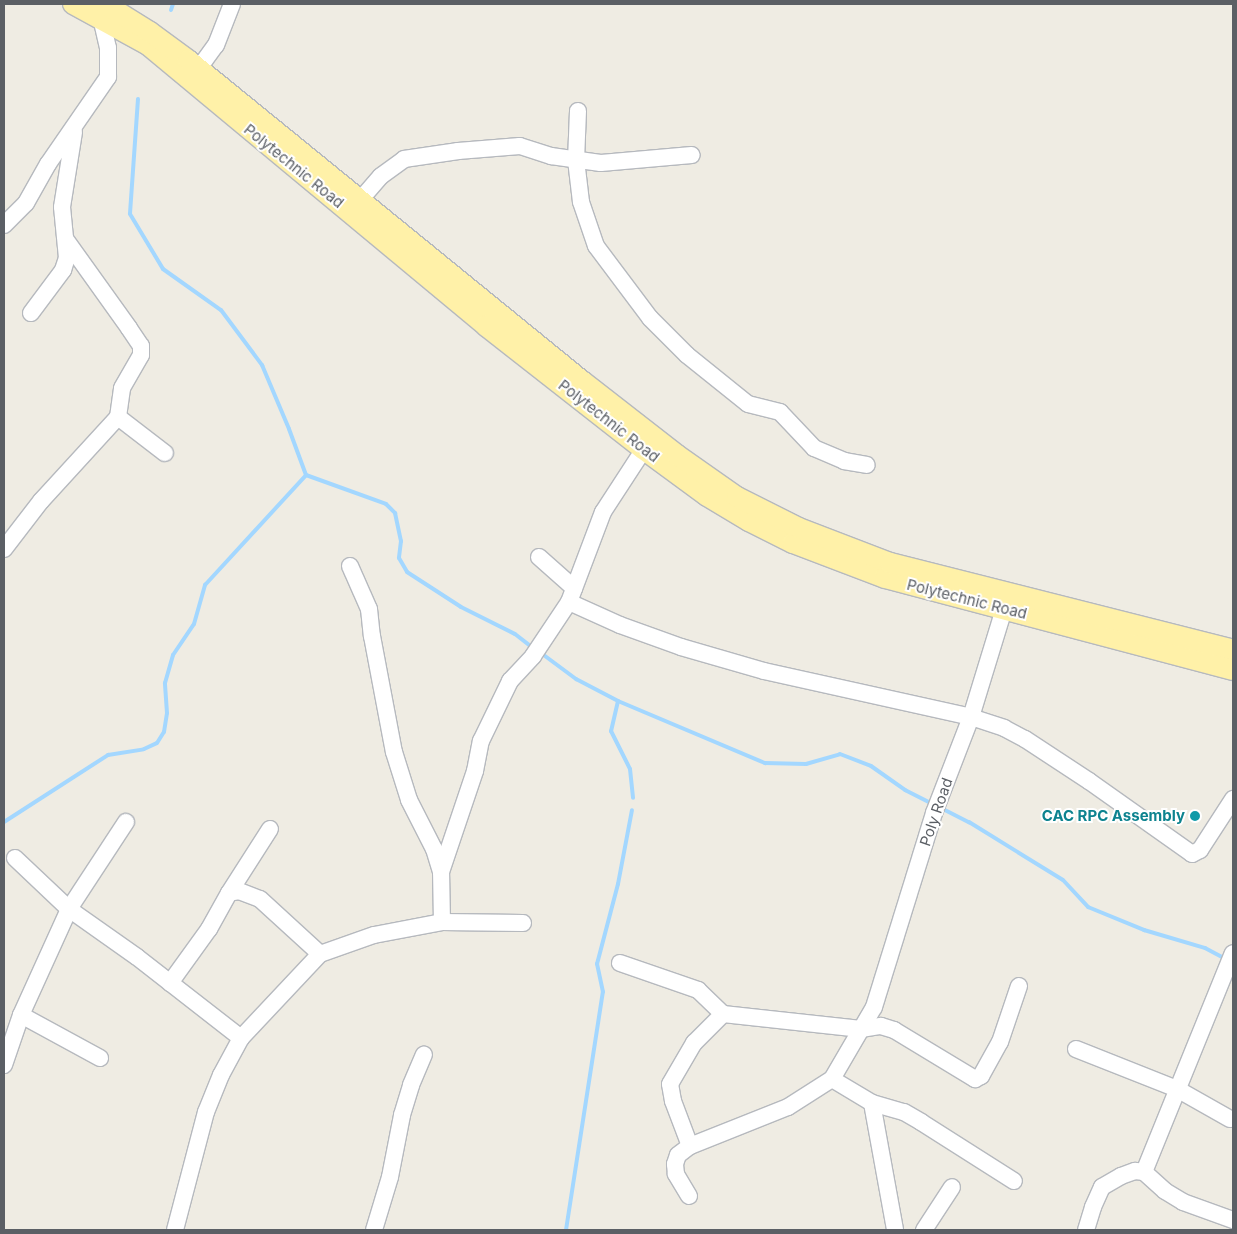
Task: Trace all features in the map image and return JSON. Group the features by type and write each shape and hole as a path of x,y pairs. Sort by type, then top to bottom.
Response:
{"main road":[{"name":"Polytechnic Road","path":"73,4 103,11 150,32 199,68 582,381 707,496 793,543 885,578 1007,600 1233,650"},
{"name":"Polytechnic Road","path":"103,11 148,45 486,326 648,442"},
{"name":"Polytechnic Road","path":"1007,600 1233,670"}],"street":[{"path":"199,68 216,45 232,4"},
{"path":"4,225 26,203 48,164 108,77 108,48 103,11"},
{"path":"578,110 576,160 581,202 596,246 650,318 688,355 748,404 780,412 814,448 844,461 866,465"},
{"path":"31,313 63,270 67,258 62,207 75,127"},
{"path":"361,199 381,176 404,159 520,146 551,156 601,162 692,156"},
{"path":"4,548 41,501 118,417 122,388 137,364 141,346 66,240"},
{"path":"118,417 165,453"},
{"path":"440,872 474,771 481,741 510,681 533,656 572,595 604,512 648,442"},
{"path":"538,557 572,595 620,625 681,647 764,671 971,718 1004,728 1025,739 1183,848 1196,854 1233,799"},
{"path":"350,566 369,609 372,636 394,752 409,800 434,849 440,872 442,922"},
{"name":"Poly Road","path":"832,1079 874,1007 934,813 971,718 1007,600"},
{"path":"4,1065 21,1015 69,909 126,822"},
{"path":"170,983 209,929 229,893 270,829"},
{"path":"15,858 69,909 241,1038"},
{"path":"229,893 239,891 260,899 320,954"},
{"path":"175,1230 206,1112 221,1075 241,1038 320,954 374,935 442,922 523,923"},
{"path":"1144,1172 1176,1089 1233,954"},
{"path":"620,963 698,990 723,1014 861,1029 881,1026 894,1030 975,1079 980,1076 1000,1042 1018,986"},
{"path":"690,1146 673,1102 670,1084 694,1043 723,1014"},
{"path":"21,1015 100,1058"},
{"path":"1076,1049 1176,1089 1230,1119"},
{"path":"374,1230 390,1177 410,1085 424,1055"},
{"path":"689,1196 676,1174 675,1164 678,1155 690,1146 788,1107 832,1079 872,1102 904,1112 1014,1181"},
{"path":"872,1102 895,1230"},
{"path":"1086,1230 1092,1207 1102,1188 1121,1176 1135,1171 1144,1172 1165,1191 1183,1202 1233,1220"},
{"path":"924,1230 952,1187"}],"waterway":[{"path":"171,10 173,4"},
{"path":"138,99 130,214 163,269 221,310 262,365 306,475 386,504 395,513 401,541 399,558 407,572 461,607 515,634 533,648"},
{"path":"4,822 108,755 144,749 157,743 164,732 167,713 165,683 173,655 194,624 205,585 306,475"},
{"path":"541,653 576,679 618,701 765,763 806,764 840,754 871,766 905,790 933,804"},
{"path":"618,701 611,731 630,769 633,798"},
{"path":"939,807 969,822 1063,880 1088,907 1144,930 1205,948 1226,959"},
{"path":"566,1230 603,992 597,964 618,884 632,810"}],"place":[{"name":"CAC RPC Assembly","path":"1195,816"}]}
